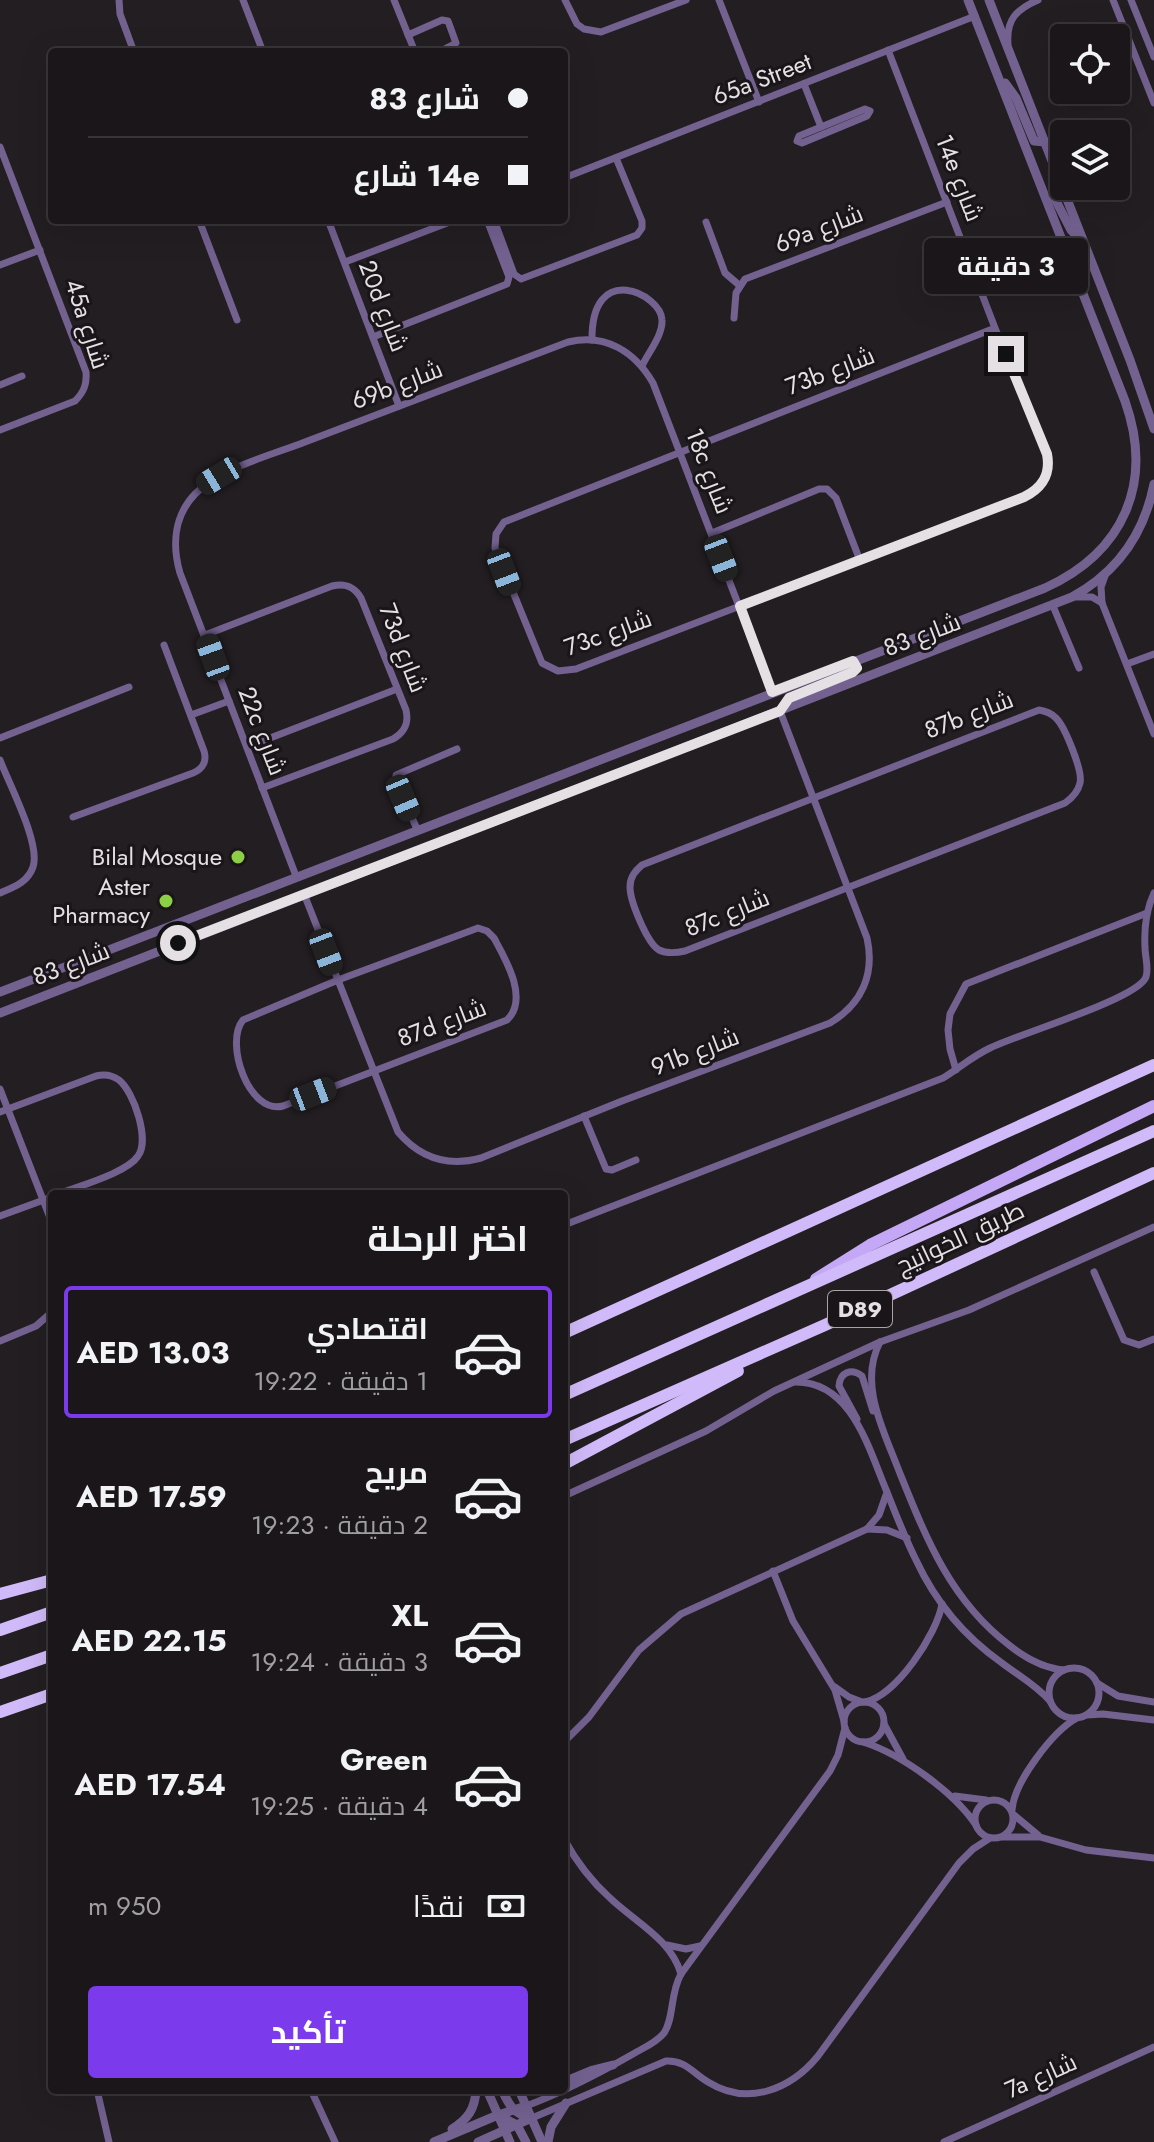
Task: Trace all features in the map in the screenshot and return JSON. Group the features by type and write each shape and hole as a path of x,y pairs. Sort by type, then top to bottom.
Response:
{"highway":[{"path":"568,1331 1154,1065"},
{"name":"طريق الخوانيج","path":"568,1393 1154,1131"},
{"name":"طريق الخوانيج","path":"568,1438 825,1325 1154,1173"},
{"path":"568,1462 825,1325"},
{"path":"0,1594 48,1581"},
{"path":"0,1630 48,1613"},
{"path":"0,1673 48,1656"},
{"path":"0,1712 48,1695"}],"main road":[{"path":"809,1285 870,1245 1154,1106"}],"street":[{"path":"119,0 120,14 133,48"},
{"path":"243,0 261,48"},
{"path":"394,0 413,48"},
{"path":"565,0 577,24 584,29 601,32 686,0"},
{"path":"719,0 759,102"},
{"path":"968,0 1001,78 1016,98 1034,141 1045,142"},
{"path":"989,0 1154,429"},
{"path":"1009,50 1008,26 1011,19 1026,5 1038,0"},
{"path":"1113,0 1154,103"},
{"path":"1131,0 1154,57"},
{"name":"65a Street","path":"568,176 975,16"},
{"path":"408,35 447,20 456,43 447,48"},
{"name":"14e شارع","path":"859,558 1032,493 1045,480 1049,463 888,50"},
{"name":"شارع 83","path":"0,992 1045,588 1083,567 1114,534 1132,494 1137,450 1125,401 1001,78"},
{"path":"804,84 821,127"},
{"path":"865,109 870,111 869,115 854,122 802,143 797,141 799,136 821,127 865,109"},
{"name":"45a شارع","path":"0,147 87,380 81,395 68,404 1,428"},
{"path":"495,224 514,274 521,279 637,235 642,221 616,158"},
{"path":"1046,198 1055,199 1071,230 1084,244"},
{"name":"69a شارع","path":"739,285 749,277 947,202"},
{"path":"706,222 725,273 739,285 734,318"},
{"path":"201,224 237,320"},
{"name":"20d شارع","path":"330,224 399,406"},
{"path":"345,262 445,224"},
{"path":"373,337 509,282 489,224"},
{"path":"0,265 40,250"},
{"path":"592,340 593,315 605,294 625,290 652,302 661,314 662,324 642,366"},
{"name":"73b شارع","path":"679,451 995,328"},
{"name":"18c شارع","path":"592,340 625,350 642,366 653,383 772,692"},
{"name":"69b شارع","path":"219,476 568,342 592,340"},
{"path":"0,385 22,376"},
{"name":"73c شارع","path":"679,451 510,518 499,527 495,548 537,655 549,669 576,669 740,606"},
{"name":"22c شارع","path":"219,476 205,485 188,503 178,525 175,541 180,573 296,876"},
{"name":"شارع 83","path":"0,1013 1053,606 1105,576 1121,559 1140,529 1154,484"},
{"path":"712,533 819,489 827,489 836,498 859,558 740,606"},
{"path":"1105,576 1101,587 1102,603 1154,734"},
{"name":"73d شارع","path":"205,635 332,586 346,585 358,592 361,598 397,689 407,717 404,730 399,735 262,788"},
{"path":"1072,597 1092,597 1102,603"},
{"path":"1053,606 1079,668"},
{"path":"73,817 198,771 206,756 164,645"},
{"path":"1127,664 1154,654"},
{"path":"847,886 780,711 789,698 853,672 857,668 853,661"},
{"path":"0,738 129,687"},
{"path":"247,747 397,689"},
{"path":"191,715 229,701"},
{"name":"87b شارع","path":"813,797 1039,710 1058,720 1079,768 1077,792 1065,803 847,886"},
{"path":"417,829 396,782 396,775 457,749"},
{"path":"0,760 34,846 35,856 29,876 22,883 0,893"},
{"name":"87c شارع","path":"813,797 642,865 633,874 630,887 639,915 652,945 659,950 676,953 847,886"},
{"name":"91b شارع","path":"372,1071 392,1121 407,1143 441,1161 468,1162 830,1023 859,998 869,975 870,950 847,886"},
{"path":"568,1223 932,1083 986,1049 1137,989 1145,980 1148,969 1144,933 1154,893"},
{"path":"304,894 338,980 372,1071 269,1107 258,1100 242,1068 234,1040 235,1032 243,1020 338,980"},
{"path":"956,1070 948,1030 950,1014 966,984 1147,913"},
{"name":"87d شارع","path":"338,980 478,928 494,938 516,991 517,1004 507,1020 372,1071"},
{"path":"4,1110 96,1076 110,1075 126,1087 144,1136 140,1154 127,1166 69,1190"},
{"path":"0,1089 4,1110 48,1198 0,1216"},
{"path":"584,1116 606,1169 612,1170 636,1160"},
{"path":"568,1494 706,1431 792,1382 880,1342 969,1310 1154,1227"},
{"path":"1094,1272 1124,1340 1139,1345 1154,1339"},
{"path":"0,1341 36,1326 48,1316"},
{"path":"880,1342 871,1374 881,1427"},
{"path":"1064,1670 1040,1665 1014,1649 981,1622 965,1604 932,1550 869,1402 862,1376 847,1372 839,1380 839,1386 916,1561 942,1604 986,1652 1037,1688 1061,1715 1103,1714 1154,1720"},
{"path":"792,1382 808,1383 830,1392 863,1435"},
{"path":"568,1738 639,1650 666,1625 697,1605 867,1529 879,1515 887,1493"},
{"path":"867,1529 887,1530 907,1538"},
{"path":"773,1571 793,1621 831,1683 844,1724 852,1738 890,1753 953,1796 979,1831 990,1838"},
{"path":"568,2088 652,2044 664,2033 670,2019 673,1992 681,1974 830,1771 838,1755 850,1708 878,1698 894,1685 935,1628 942,1604"},
{"path":"1050,1701 1050,1686 1057,1674 1072,1668 1085,1671 1118,1696 1154,1702"},
{"path":"1002,1837 1012,1828 1014,1795 1022,1781 1057,1734 1082,1716 1097,1700 1095,1681"},
{"path":"831,1683 849,1697 880,1711 883,1723 906,1764"},
{"path":"863,1742 879,1734 883,1723"},
{"path":"568,1732 578,1728"},
{"path":"953,1796 1004,1802 1040,1837"},
{"path":"976,1825 976,1812 991,1800"},
{"path":"478,2142 666,2061 682,2062 708,2082 737,2093 769,2092 797,2079 818,2056 959,1863 990,1838 1040,1837 1086,1850 1154,1858"},
{"path":"568,1844 599,1887 665,1944 681,1974"},
{"path":"665,1944 679,1948 700,1946"},
{"name":"7a شارع","path":"944,2142 1154,2047"},
{"path":"568,2081 613,2065"},
{"path":"98,2094 109,2142"},
{"path":"313,2094 335,2142"},
{"path":"433,2142 468,2117 476,2094"},
{"path":"489,2094 510,2142"},
{"path":"504,2094 513,2110 521,2116 532,2118"},
{"path":"521,2094 545,2142"},
{"path":"433,2142 555,2094"},
{"path":"545,2142 566,2103"},
{"path":"498,2115 517,2125 526,2142"}],"place":[{"name":"Bilal Mosque","path":"238,857"},
{"name":"Aster Pharmacy","path":"166,901"}],"route":[{"path":"178,943 780,711 789,698 853,672 857,668 853,661 772,692 740,606 1024,497 1039,487 1048,472 1047,454 1006,354"}]}
